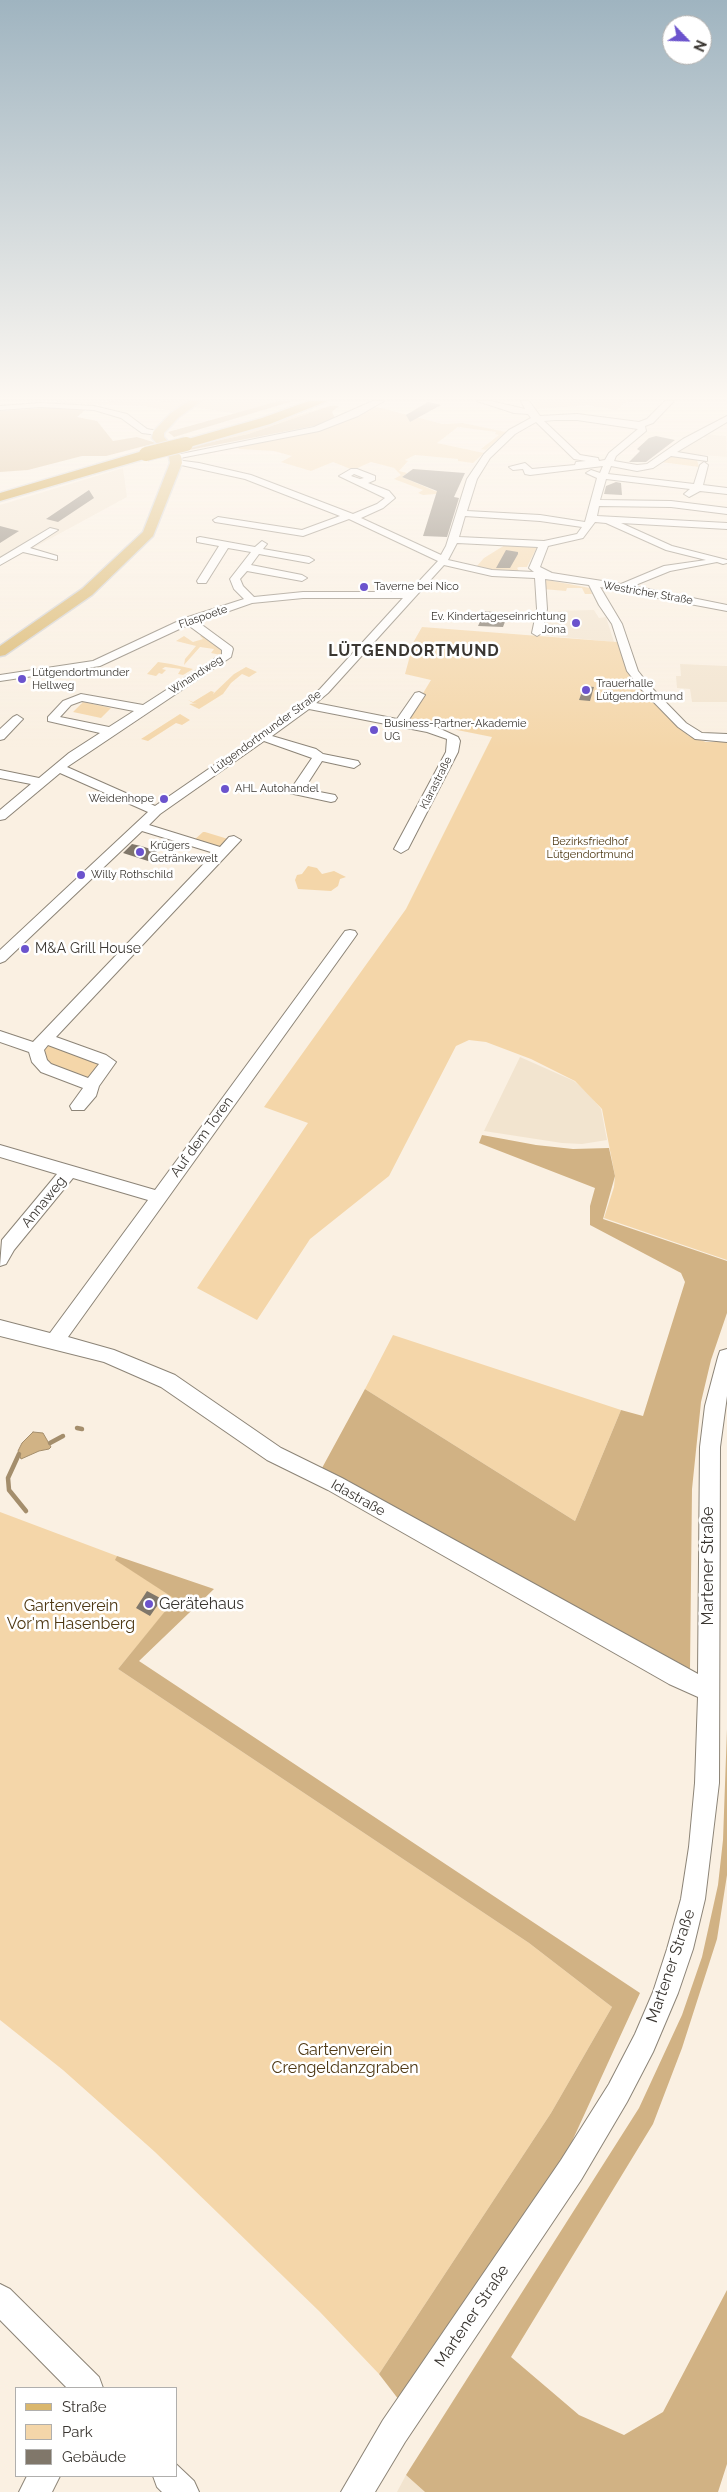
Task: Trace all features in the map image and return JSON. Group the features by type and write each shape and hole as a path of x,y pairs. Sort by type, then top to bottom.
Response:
{"main road":[{"path":"0,652 87,592 144,539 155,517"}],"street":[{"path":"218,520 250,522 303,533 350,517"},
{"path":"352,517 443,561 492,573 515,574 537,572"},
{"name":"Lütgendortmunder Straße","path":"3,951 156,811 307,706 349,665 443,561 453,540 459,517"},
{"path":"529,517 590,522 629,520 727,526"},
{"path":"453,540 544,544 580,536 591,517"},
{"path":"608,521 669,548 725,560"},
{"path":"0,562 53,530"},
{"path":"200,540 309,560"},
{"path":"251,600 236,583 235,579 256,550 269,540"},
{"path":"537,634 542,609 537,572 544,544"},
{"path":"202,581 225,545"},
{"path":"22,549 54,558"},
{"path":"622,587 668,568 725,560"},
{"path":"243,567 302,578"},
{"name":"Westricher Straße","path":"537,572 727,608"},
{"path":"236,583 251,585"},
{"path":"594,584 604,605 617,624 633,671 645,687 682,725 699,736 727,738"},
{"name":"Flaspoete","path":"0,678 96,664 190,620 251,600 304,595 413,595"},
{"name":"Winandweg","path":"0,816 58,768 110,731 222,660 229,652 228,649 190,620"},
{"path":"400,724 419,694"},
{"path":"110,731 52,719 67,703 81,697 144,709"},
{"name":"Klarastraße","path":"307,706 443,732 452,737 454,741 452,752 401,850"},
{"path":"0,736 17,719"},
{"path":"263,737 312,752 319,757 354,764"},
{"path":"319,757 290,789 331,798"},
{"path":"58,768 156,811"},
{"path":"0,774 41,782"},
{"path":"140,826 223,852"},
{"path":"91,1085 46,1068 40,1062 42,1044 234,840"},
{"name":"Auf dem Toren","path":"55,1341 350,934"},
{"path":"0,1036 42,1044 108,1062 106,1068 91,1085 90,1092 78,1106"},
{"path":"0,1151 158,1197"},
{"name":"Annaweg","path":"0,1259 8,1245 70,1170"},
{"name":"Idastraße","path":"0,1328 106,1355 168,1381 274,1454 335,1484 668,1671 709,1691"},
{"name":"Martener Straße","path":"357,2492 394,2431 571,2170 618,2092 644,2043 665,1993 693,1899 701,1847 707,1783 710,1446 715,1406 727,1357"},
{"path":"0,2299 87,2387"},
{"path":"35,2492 43,2477"},
{"path":"169,2477 182,2492"}],"shaded area":[{"path":"0,517 90,517 0,566"},
{"name":"Ev. Kindertageseinrichtung Jona","path":"594,610 599,618 606,617 614,642 541,635 548,611"},
{"path":"680,664 727,666 727,702 692,702 690,689 677,688 676,676 681,676"},
{"path":"520,1057 574,1081 588,1093 601,1109 607,1140 582,1144 562,1143 484,1131"},
{"path":"482,1135 536,1145 573,1149 609,1148 615,1176 603,1219 727,1261 727,1313 711,1360 701,1402 692,1489 690,1669 322,1468 365,1389 575,1521 621,1410 643,1416 685,1282 681,1273 590,1225 590,1206 595,1188 479,1143"},
{"path":"33,1432 43,1433 51,1447 21,1459 18,1451 22,1443"},
{"path":"117,1556 214,1589 139,1661 640,1993 563,2161 431,2349 399,2400 379,2374 551,2113 612,2007 529,1943 118,1669 175,1599 115,1560"},
{"path":"727,1729 727,1875 717,1939 682,2048 653,2124 511,2357 579,2415 624,2435 663,2412 727,2290 727,2464 718,2492 425,2492 406,2475 639,2108 682,2015 702,1957 718,1885 723,1840"},
{"path":"406,2475 425,2492 397,2492"}],"green space":[{"path":"505,545 537,547 527,567 517,568 519,571 492,571 476,567 484,558"},
{"path":"542,579 590,588 592,594 585,594 582,588 567,588 566,591 543,589"},
{"name":"Bezirksfriedhof Lütgendortmund","path":"422,627 617,642 628,671 677,726 689,736 706,742 727,742 727,1260 604,1218 614,1187 615,1176 602,1109 575,1081 531,1059 486,1042 469,1040 456,1046 389,1176 310,1239 257,1320 197,1288 308,1123 264,1107 406,909 492,737 407,720 431,680 405,674 414,641"},
{"path":"202,635 222,650 221,655 211,653 214,649 200,647 184,665 185,659 196,646 176,641 184,636 193,642 203,639 200,636"},
{"path":"158,662 193,669 183,675 178,674 181,669 165,667 162,669 166,670 162,674 159,673 156,676 147,674"},
{"path":"246,667 257,672 249,677 242,674 231,683 223,694 199,709 189,704 197,703 193,703 188,700 193,702 211,691 214,692 213,694 234,674"},
{"path":"83,702 111,708 101,718 73,712"},
{"path":"180,714 190,720 182,725 176,723 148,741 141,739"},
{"path":"203,832 228,839 222,848 193,841"},
{"path":"308,866 317,868 322,874 334,871 346,877 340,879 338,886 331,891 298,889 295,880 297,875 302,874"},
{"path":"49,1044 103,1064 90,1080 49,1067 42,1051"},
{"path":"393,1335 621,1410 575,1521 365,1389"},
{"name":"Gartenverein Crengeldanzgraben","path":"0,1512 117,1556 116,1560 176,1599 118,1669 529,1943 612,2007 551,2113 379,2374 320,2312 155,2152 63,2070 0,2020"}],"building":[{"path":"49,517 65,517 58,522 46,519"},
{"path":"429,517 453,517 447,537 423,536"},
{"path":"0,526 19,531 0,543"},
{"path":"506,550 518,552 518,554 510,568 496,568"},
{"path":"485,611 508,614 503,627 478,626"},
{"name":"Trauerhalle Lütgendortmund","path":"584,686 594,687 590,701 579,700"},
{"name":"Krügers Getränkewelt","path":"132,844 157,851 148,861 123,853"},
{"name":"Gerätehaus","path":"147,1591 162,1599 150,1616 136,1608"}],"waterway":[{"path":"77,1428 82,1429"},
{"path":"50,1443 63,1436"},
{"path":"19,1454 8,1478 9,1490 26,1511"}],"place":[{"name":"Taverne bei Nico","path":"364,587"},
{"name":"Ev. Kindertageseinrichtung Jona","path":"576,623"},
{"name":"Lütgendortmunder Hellweg","path":"22,679"},
{"name":"Trauerhalle Lütgendortmund","path":"586,690"},
{"name":"Business-Partner-Akademie UG","path":"374,730"},
{"name":"AHL Autohandel","path":"225,789"},
{"name":"Weidenhope","path":"164,799"},
{"name":"Krügers Getränkewelt","path":"140,852"},
{"name":"Willy Rothschild","path":"81,875"},
{"name":"M&A Grill House","path":"25,949"},
{"name":"Gerätehaus","path":"149,1604"}],"district":[{"name":"LÜTGENDORTMUND","path":"414,651"}],"park label":[{"name":"Gartenverein Vor'm Hasenberg","path":"71,1615"}]}
